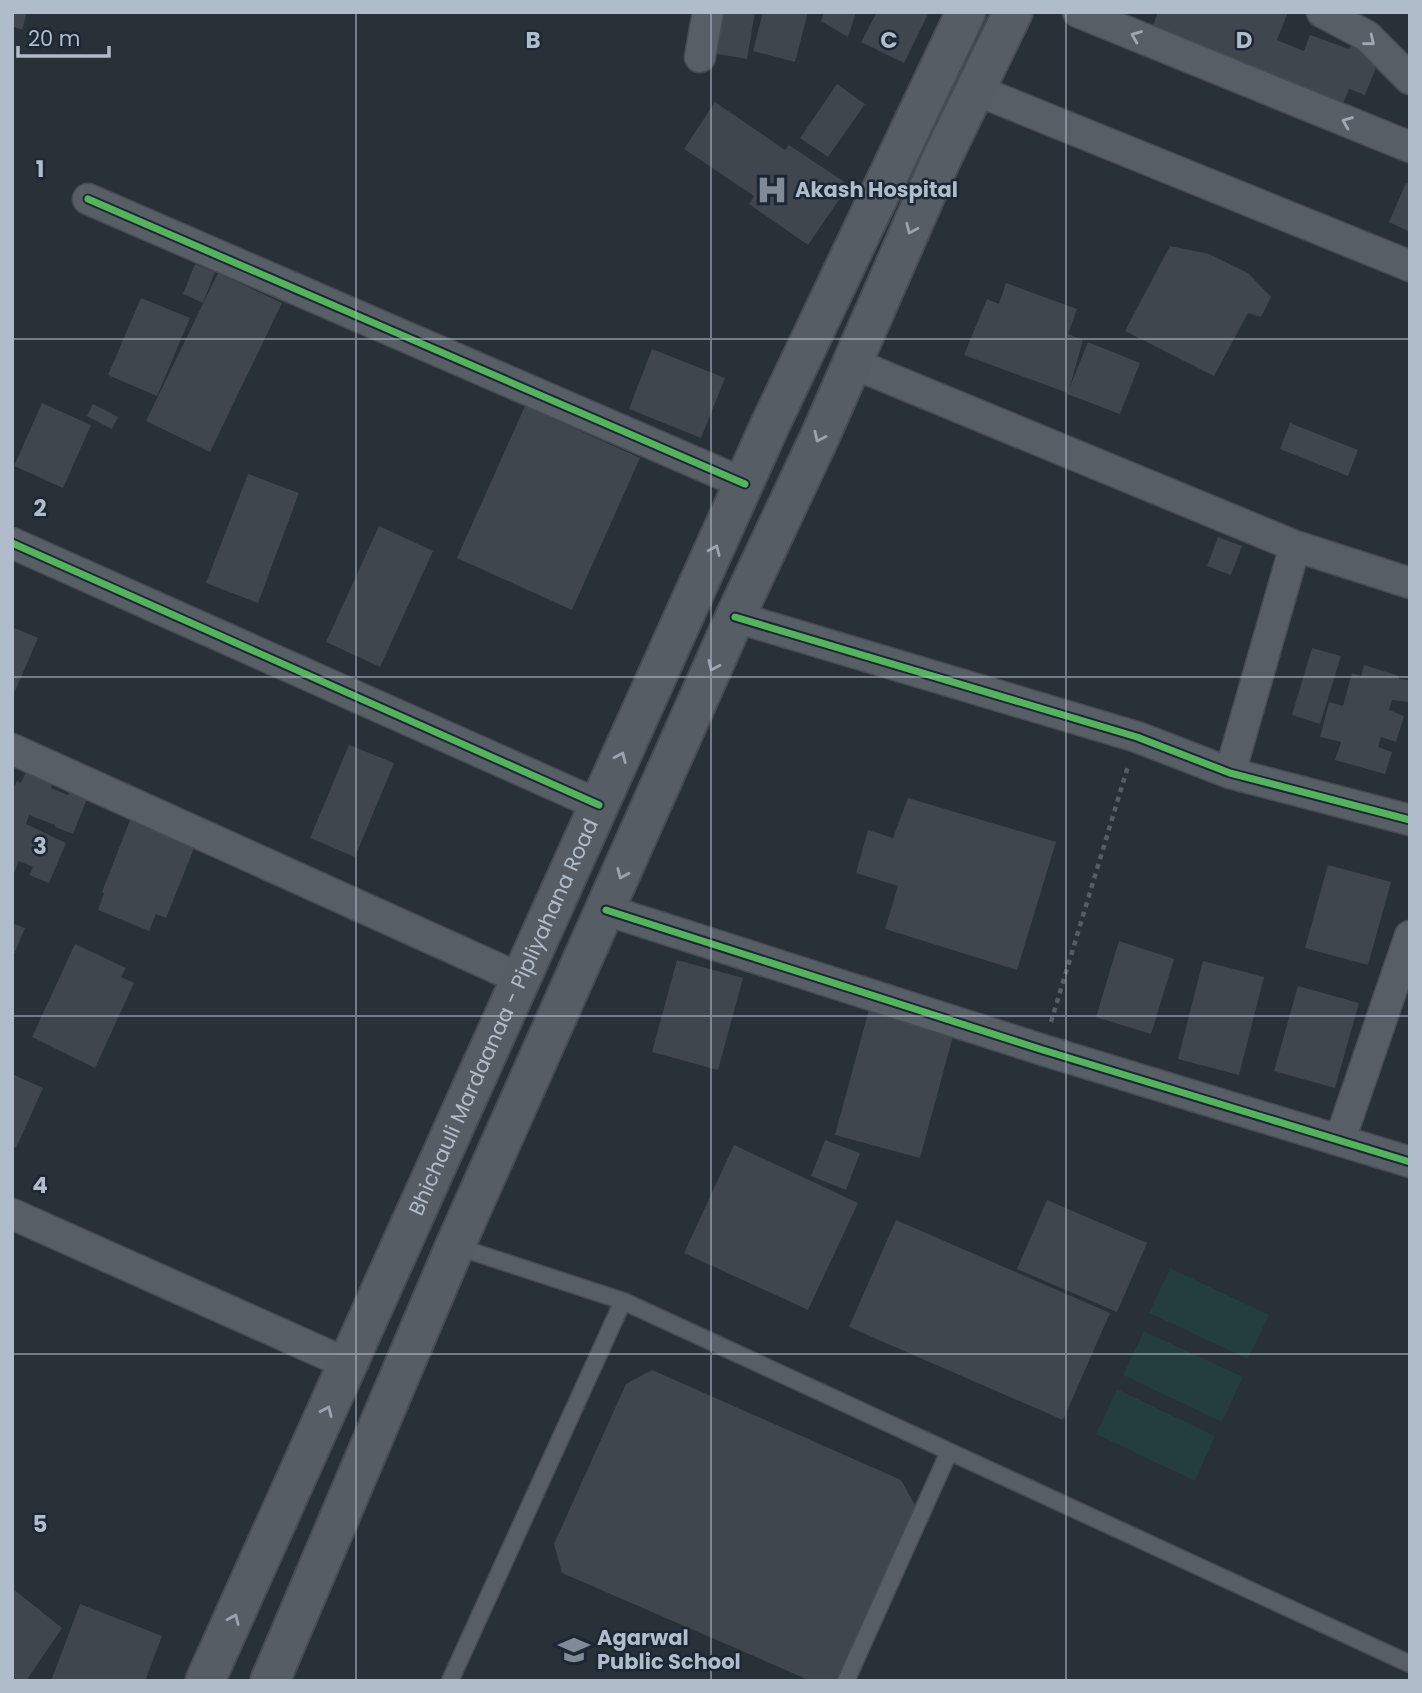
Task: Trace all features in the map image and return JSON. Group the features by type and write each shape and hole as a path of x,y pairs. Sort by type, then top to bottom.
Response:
{"main road":[{"name":"Bhichauli Mardaanaa - Pipliyahana Road","path":"205,1681 770,425 966,12"},
{"path":"270,1681 455,1246 735,617 852,363 941,160 1013,12"},
{"path":"903,145 941,160"}],"street":[{"path":"700,57 708,12"},
{"path":"1078,12 1410,147"},
{"path":"1322,12 1367,36 1410,79"},
{"path":"976,90 1410,266"},
{"path":"88,200 745,484"},
{"path":"852,363 1295,546 1410,583"},
{"path":"12,542 600,805"},
{"path":"1230,773 1295,546"},
{"path":"735,617 1137,737 1230,773 1410,820"},
{"path":"12,749 522,979"},
{"path":"606,909 1043,1050 1410,1162"},
{"path":"1340,1140 1410,936"},
{"path":"12,1214 348,1364"}],"lane":[{"path":"455,1246 623,1301 1410,1664"},
{"path":"450,1681 623,1301"},
{"path":"846,1681 949,1452"}],"path":[{"path":"1043,1050 1137,737"}],"green space":[{"path":"1170,1268 1269,1315 1248,1359 1149,1313"},
{"path":"1144,1331 1243,1377 1222,1422 1123,1375"},
{"path":"1117,1389 1215,1436 1195,1481 1096,1434"}],"building":[{"path":"12,12 27,12 22,30 12,26"},
{"path":"719,12 755,12 747,59 712,53"},
{"path":"763,12 808,12 795,62 753,51"},
{"path":"824,12 856,12 848,37 821,21"},
{"path":"877,12 929,12 904,63 861,42"},
{"path":"1158,12 1288,12 1277,40 1304,51 1310,35 1349,49 1355,41 1377,65 1365,95 1349,89 1343,104 1152,28"},
{"path":"837,84 865,104 828,157 800,138"},
{"path":"715,102 785,150 789,145 849,185 808,245 749,204 754,196 684,149"},
{"path":"1406,183 1410,185 1410,232 1389,222"},
{"path":"1170,246 1209,254 1248,273 1271,297 1261,317 1248,313 1214,376 1125,331"},
{"path":"195,264 215,272 203,303 183,294"},
{"path":"218,273 282,303 210,452 146,421"},
{"path":"1006,283 1077,309 1068,334 1083,340 1068,393 964,355 987,299 999,304"},
{"path":"141,298 190,318 157,396 108,375"},
{"path":"1088,342 1140,363 1120,414 1067,394"},
{"path":"652,349 725,378 701,438 629,409"},
{"path":"42,403 91,425 63,488 14,466"},
{"path":"93,404 118,417 112,429 87,416"},
{"path":"525,406 640,458 572,610 457,558"},
{"path":"1290,423 1358,450 1348,476 1280,449"},
{"path":"248,474 299,493 258,603 206,583"},
{"path":"379,526 433,551 380,667 326,642"},
{"path":"1218,537 1242,546 1231,575 1207,566"},
{"path":"12,627 38,638 12,698"},
{"path":"1312,648 1341,656 1320,724 1292,715"},
{"path":"1364,665 1399,676 1399,679 1410,680 1409,702 1392,700 1389,710 1404,716 1396,742 1381,737 1378,747 1392,752 1385,774 1335,760 1341,742 1320,737 1329,702 1343,706 1352,673 1361,676"},
{"path":"349,745 394,763 355,857 310,838"},
{"path":"28,767 55,778 51,788 68,795 70,788 88,796 73,834 29,815 26,824 66,843 49,883 29,875 33,867 19,861 14,873 12,872 12,791 17,781 21,783"},
{"path":"908,798 1056,842 1017,970 885,929 898,886 856,873 868,830 893,838"},
{"path":"132,815 197,841 166,918 156,914 149,931 98,910 104,893 102,892"},
{"path":"1328,865 1391,882 1368,965 1305,948"},
{"path":"12,923 25,928 12,959"},
{"path":"1119,941 1174,959 1151,1034 1096,1017"},
{"path":"75,944 126,968 121,977 134,983 95,1068 32,1037"},
{"path":"677,960 743,978 718,1070 652,1052"},
{"path":"1203,961 1264,977 1239,1075 1178,1059"},
{"path":"1298,986 1359,1003 1335,1088 1274,1071"},
{"path":"871,1002 956,1025 920,1158 835,1135"},
{"path":"12,1074 43,1088 16,1148 12,1146"},
{"path":"825,1140 860,1153 846,1190 811,1176"},
{"path":"734,1145 858,1203 808,1310 684,1253"},
{"path":"1047,1200 1147,1243 1117,1312 1017,1269"},
{"path":"896,1220 1110,1313 1063,1420 849,1327"},
{"path":"652,1370 901,1480 916,1507 837,1679 811,1681 562,1573 554,1544 626,1384"},
{"path":"12,1588 62,1628 26,1681 12,1681"},
{"path":"80,1604 162,1636 145,1681 51,1681"}],"cycle path":[{"path":"88,199 745,484"},
{"path":"12,543 599,805"},
{"path":"735,617 1137,737 1230,773 1410,820"},
{"path":"606,910 1043,1050 1410,1162"}],"place":[{"name":"Akash Hospital","path":"772,190"},
{"name":"Agarwal Public School","path":"574,1650"}]}
